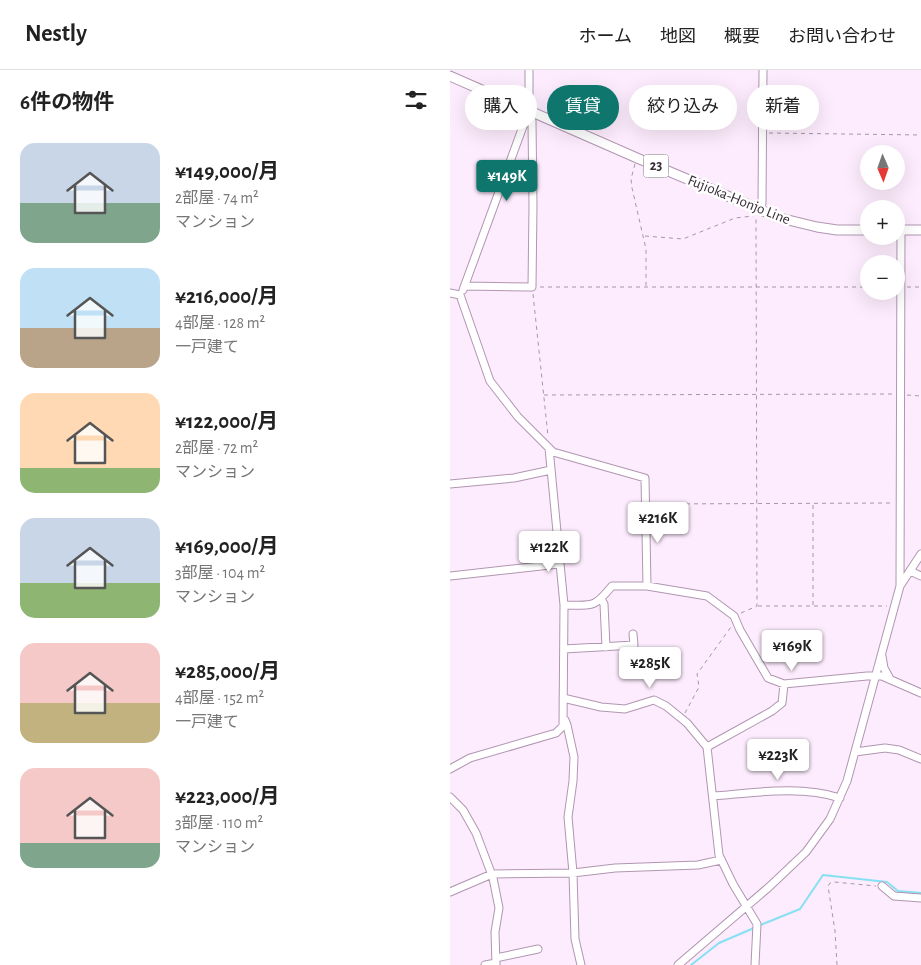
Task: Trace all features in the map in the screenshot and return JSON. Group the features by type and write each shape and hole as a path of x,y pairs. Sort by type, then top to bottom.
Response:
{"main road":[{"name":"Fujioka-Honjo Line","path":"450,76 471,85"},
{"name":"Fujioka-Honjo Line","path":"537,114 758,213 797,224 837,230 860,230"},
{"path":"905,230 921,230"}],"street":[{"path":"529,70 529,85"},
{"path":"758,213 762,203 763,70"},
{"path":"460,294 465,286 522,130"},
{"path":"465,286 532,287 532,130"},
{"path":"450,294 460,294"},
{"path":"460,294 490,381 518,417 553,452 645,478 647,503 647,586"},
{"path":"678,965 769,887 806,852 830,819 840,798 855,752 900,586 901,300"},
{"path":"450,769 470,758 556,733 563,726 564,606 549,448"},
{"path":"450,484 514,478 551,470"},
{"path":"900,586 921,554"},
{"path":"450,576 559,564"},
{"path":"910,571 921,576"},
{"path":"564,606 593,605 612,586 647,586 707,596 734,618 768,678 784,684 875,676 890,679 921,693"},
{"path":"601,599 604,604 606,646"},
{"path":"564,649 634,645 633,634"},
{"path":"882,652 884,668 890,679"},
{"path":"707,748 782,703 784,684"},
{"path":"563,698 589,705 624,709 654,700 666,706 682,719 707,748 719,855 733,884 757,924 755,965"},
{"path":"563,717 567,725 574,757 568,817 573,873 575,939 581,965"},
{"path":"855,752 885,748 899,750 921,759"},
{"path":"713,796 792,791 817,793 840,798"},
{"path":"450,797 463,810 476,833 492,874 499,908 495,932 496,962"},
{"path":"450,892 492,874 573,873 615,868 698,864 721,860"},
{"path":"882,886 894,896 921,898"},
{"path":"485,965 538,949"}],"path":[{"path":"762,133 921,135"},
{"path":"637,158 631,179 646,249 646,287"},
{"path":"644,236 683,239 735,218 758,213 756,395 757,606"},
{"path":"549,448 532,287 860,287"},
{"path":"905,287 921,287"},
{"path":"544,396 900,394 921,396"},
{"path":"647,503 900,503"},
{"path":"813,503 813,606"},
{"path":"682,719 699,687 697,674 734,618 757,606 895,606"},
{"path":"837,965 835,931 828,886 834,882 882,886"}],"waterway":[{"path":"758,926 800,909 823,875 887,882 898,891 921,893"},
{"path":"691,965 719,943 754,928"}]}
